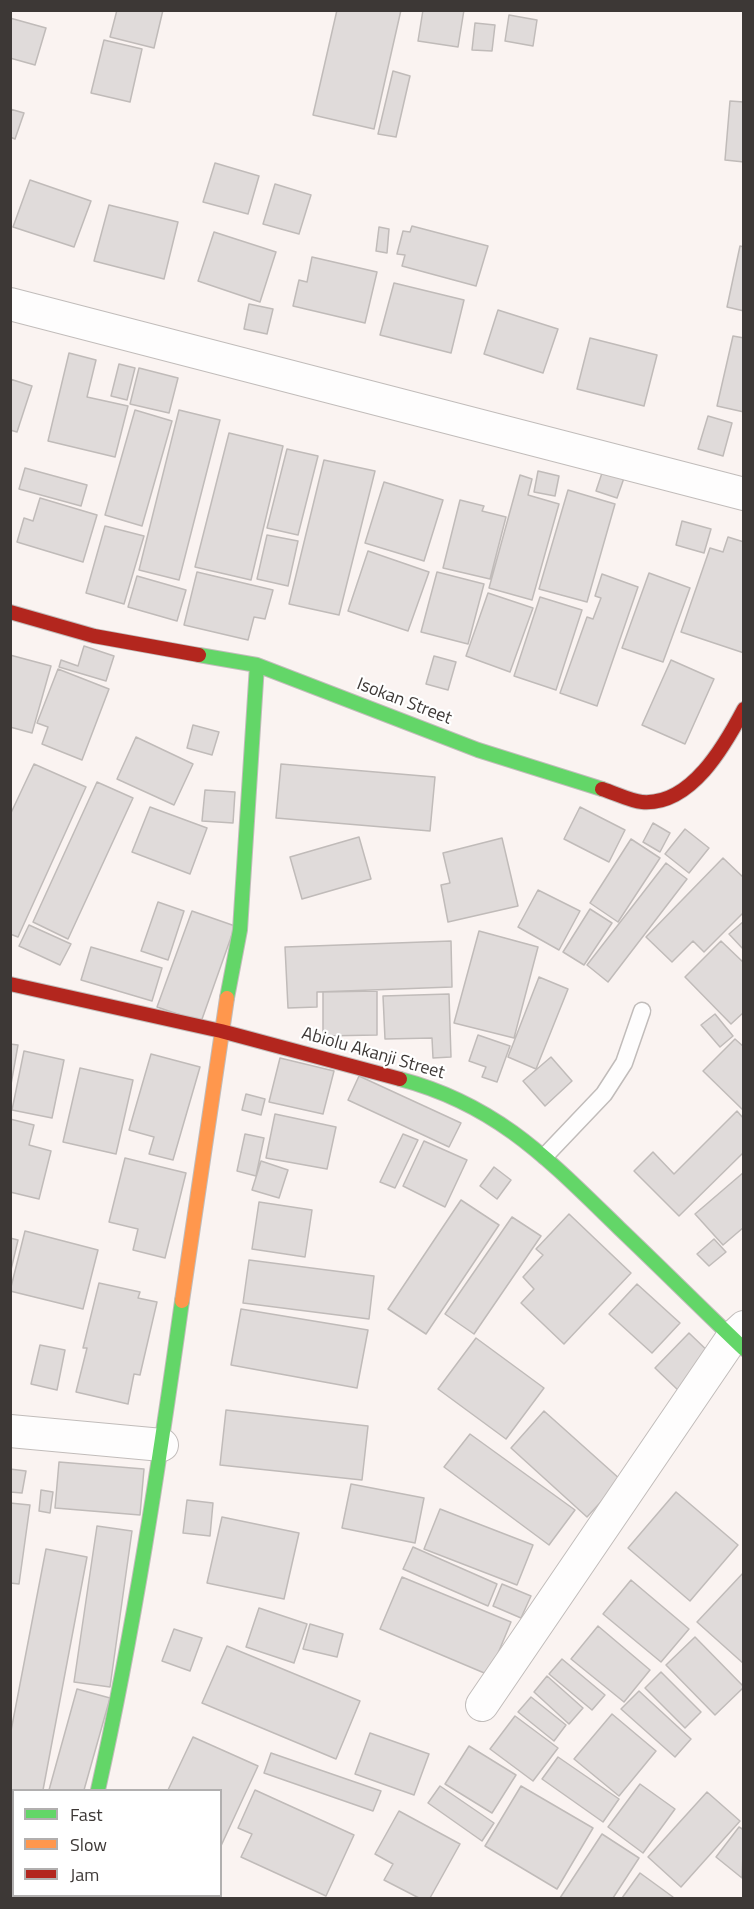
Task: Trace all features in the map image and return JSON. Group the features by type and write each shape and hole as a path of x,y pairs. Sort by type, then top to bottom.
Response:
{"street":[{"path":"10,304 744,494"},
{"name":"Isokan Street","path":"10,612 94,636 257,665 478,750 644,802 669,798 696,777 730,738 744,709"},
{"path":"98,1789 118,1700 162,1445 221,1031 240,930 257,665"},
{"name":"Abiolu Akanji Street","path":"10,984 221,1031 438,1089 488,1114 545,1156 740,1338"},
{"path":"482,1706 740,1338"},
{"path":"10,1431 162,1445"}],"lane":[{"path":"545,1156 604,1094 624,1063 642,1011"}],"building":[{"path":"117,10 163,10 154,48 110,37"},
{"path":"337,10 401,10 374,129 313,115"},
{"path":"423,10 464,10 458,47 418,41"},
{"path":"509,15 537,20 533,46 505,41"},
{"path":"10,18 46,28 35,65 10,58"},
{"path":"475,23 495,25 492,51 472,50"},
{"path":"104,40 142,49 130,102 91,93"},
{"path":"393,71 410,76 396,137 378,134"},
{"path":"730,101 744,102 744,162 725,160"},
{"path":"10,109 24,113 15,139 10,137"},
{"path":"215,163 259,176 248,214 203,202"},
{"path":"30,180 91,201 74,247 13,227"},
{"path":"275,184 311,195 299,234 263,224"},
{"path":"109,205 178,222 164,279 94,261"},
{"path":"412,226 488,246 476,286 402,266 405,255 397,254 403,231 410,232"},
{"path":"379,227 389,229 387,253 376,251"},
{"path":"214,232 276,252 260,302 198,281"},
{"path":"740,246 744,247 744,311 727,307"},
{"path":"312,257 377,272 365,323 293,306 299,280 307,282"},
{"path":"394,283 464,300 451,353 380,335"},
{"path":"249,304 273,309 267,334 244,329"},
{"path":"498,310 558,329 543,373 484,354"},
{"path":"733,336 744,338 744,412 717,406"},
{"path":"590,338 657,355 644,406 577,389"},
{"path":"69,353 96,360 87,397 128,406 115,457 48,441"},
{"path":"119,364 135,368 127,400 111,396"},
{"path":"139,368 178,378 169,413 130,404"},
{"path":"10,379 32,386 17,432 10,430"},
{"path":"135,410 172,421 142,526 105,515"},
{"path":"179,410 220,420 179,580 139,570"},
{"path":"708,416 732,423 723,456 698,449"},
{"path":"229,433 283,446 251,580 195,567"},
{"path":"287,449 318,456 298,535 267,528"},
{"path":"324,460 375,471 339,615 289,604"},
{"path":"25,468 87,485 81,506 19,489"},
{"path":"603,470 624,478 617,498 596,491"},
{"path":"538,471 559,476 555,496 534,492"},
{"path":"520,475 532,479 528,495 559,504 532,600 489,588"},
{"path":"384,482 443,500 424,561 365,543"},
{"path":"568,490 615,504 587,602 539,589"},
{"path":"40,498 97,515 83,562 17,542 24,518 33,521"},
{"path":"460,500 484,506 482,511 506,517 490,579 443,568"},
{"path":"682,521 711,529 704,553 676,545"},
{"path":"105,526 144,536 124,604 86,593"},
{"path":"267,535 298,541 288,586 257,579"},
{"path":"728,537 744,542 744,653 681,632 710,548 723,552"},
{"path":"368,551 429,572 408,631 348,611"},
{"path":"197,572 273,590 265,619 254,617 248,640 184,625"},
{"path":"437,572 484,584 468,644 421,632"},
{"path":"649,573 690,588 663,662 622,648"},
{"path":"602,574 638,587 597,706 560,693 587,617 593,619 601,598 595,596"},
{"path":"137,576 186,590 177,621 128,607"},
{"path":"488,593 533,608 510,672 466,656"},
{"path":"540,597 582,610 556,690 514,676"},
{"path":"84,646 114,656 106,681 59,667 61,660 78,666"},
{"path":"10,655 51,666 32,733 10,727"},
{"path":"434,656 456,662 448,690 426,684"},
{"path":"671,660 714,679 685,744 642,725"},
{"path":"58,669 109,689 82,760 42,744 48,727 37,723"},
{"path":"193,725 219,732 212,755 187,748"},
{"path":"136,737 193,764 174,805 117,779"},
{"path":"34,764 86,787 18,937 10,934 10,815"},
{"path":"281,764 435,777 430,831 276,818"},
{"path":"97,782 133,798 68,939 33,922"},
{"path":"205,790 235,792 233,823 202,821"},
{"path":"150,807 207,828 190,874 132,852"},
{"path":"580,807 625,830 609,862 564,839"},
{"path":"653,823 670,833 660,852 643,842"},
{"path":"685,829 709,848 689,873 665,854"},
{"path":"359,837 371,879 302,899 290,857"},
{"path":"502,838 518,906 448,922 441,885 450,883 443,853"},
{"path":"631,839 660,858 618,922 590,903"},
{"path":"723,858 744,878 744,912 704,952 693,941 672,962 646,937"},
{"path":"666,863 687,879 608,982 587,965"},
{"path":"538,890 580,911 559,950 518,927"},
{"path":"158,902 184,911 168,960 141,951"},
{"path":"590,909 612,923 584,965 563,952"},
{"path":"192,911 235,926 201,1022 157,1007"},
{"path":"744,921 744,950 729,934"},
{"path":"29,925 71,944 60,965 19,946"},
{"path":"479,931 538,947 514,1038 454,1023"},
{"path":"451,941 452,987 317,992 317,1007 288,1008 285,947"},
{"path":"721,941 744,963 744,1012 731,1024 685,977"},
{"path":"91,947 162,968 152,1001 81,980"},
{"path":"539,977 568,989 536,1069 508,1057"},
{"path":"377,991 377,1035 323,1036 323,992"},
{"path":"449,994 451,1057 433,1058 432,1038 385,1039 383,996"},
{"path":"715,1014 733,1036 720,1047 701,1025"},
{"path":"478,1035 510,1046 497,1082 482,1077 486,1067 469,1061"},
{"path":"735,1039 744,1047 744,1111 703,1071"},
{"path":"10,1044 18,1045 10,1090"},
{"path":"24,1051 64,1060 52,1118 12,1110"},
{"path":"151,1054 200,1067 173,1160 149,1154 154,1137 129,1130"},
{"path":"551,1057 572,1081 545,1106 523,1081"},
{"path":"280,1058 334,1071 323,1114 269,1102"},
{"path":"80,1068 133,1080 116,1154 63,1142"},
{"path":"359,1076 461,1123 449,1147 348,1100"},
{"path":"246,1094 265,1099 261,1115 242,1110"},
{"path":"737,1111 744,1119 744,1152 679,1216 634,1171 653,1152 674,1174"},
{"path":"275,1114 336,1127 327,1169 266,1158"},
{"path":"10,1119 34,1125 29,1145 51,1151 39,1199 10,1192"},
{"path":"245,1134 264,1138 256,1176 237,1171"},
{"path":"403,1134 418,1140 395,1188 380,1182"},
{"path":"424,1141 467,1160 445,1207 403,1186"},
{"path":"125,1158 186,1173 165,1258 133,1250 138,1229 109,1222"},
{"path":"261,1161 288,1170 279,1198 252,1190"},
{"path":"494,1167 511,1180 497,1199 480,1186"},
{"path":"744,1172 744,1227 723,1245 695,1214"},
{"path":"461,1200 499,1225 426,1334 388,1309"},
{"path":"259,1202 312,1210 305,1257 252,1249"},
{"path":"569,1214 631,1273 564,1344 521,1303 534,1289 523,1277 543,1255 536,1249"},
{"path":"512,1217 541,1236 474,1334 445,1314"},
{"path":"25,1231 98,1250 83,1309 10,1291"},
{"path":"10,1238 18,1240 10,1274"},
{"path":"714,1239 726,1252 709,1266 697,1254"},
{"path":"249,1260 374,1276 369,1319 243,1303"},
{"path":"99,1283 140,1292 138,1298 157,1302 140,1375 134,1374 128,1404 76,1392 87,1348 83,1348"},
{"path":"637,1284 680,1323 652,1353 609,1314"},
{"path":"241,1309 368,1330 357,1388 231,1365"},
{"path":"689,1333 714,1357 680,1392 655,1368"},
{"path":"476,1338 544,1388 506,1439 438,1389"},
{"path":"40,1345 65,1350 57,1390 31,1384"},
{"path":"226,1410 368,1426 362,1480 220,1465"},
{"path":"544,1411 621,1480 587,1517 511,1448"},
{"path":"470,1434 575,1510 549,1545 444,1467"},
{"path":"59,1462 144,1469 140,1515 55,1508"},
{"path":"10,1469 26,1471 22,1493 10,1492"},
{"path":"351,1484 424,1498 415,1543 342,1528"},
{"path":"41,1490 53,1492 50,1513 39,1511"},
{"path":"676,1492 738,1545 690,1601 628,1548"},
{"path":"187,1500 213,1503 210,1536 183,1533"},
{"path":"10,1503 30,1505 19,1584 10,1583"},
{"path":"440,1509 533,1545 517,1585 424,1549"},
{"path":"222,1517 299,1533 284,1599 207,1583"},
{"path":"97,1526 132,1531 110,1687 74,1682"},
{"path":"413,1547 497,1584 488,1606 403,1569"},
{"path":"46,1549 87,1557 43,1789 12,1789 12,1853 10,1853 10,1736"},
{"path":"744,1572 744,1664 697,1622"},
{"path":"402,1577 511,1622 489,1675 380,1629"},
{"path":"631,1580 689,1629 661,1662 603,1614"},
{"path":"502,1584 531,1596 521,1618 493,1606"},
{"path":"259,1608 307,1624 294,1663 246,1647"},
{"path":"310,1624 343,1634 337,1657 303,1649"},
{"path":"598,1626 650,1670 624,1702 571,1659"},
{"path":"174,1629 202,1638 190,1671 162,1661"},
{"path":"695,1637 744,1687 715,1715 666,1665"},
{"path":"227,1646 360,1701 336,1759 202,1703"},
{"path":"562,1659 605,1695 592,1710 549,1674"},
{"path":"661,1672 701,1712 685,1728 645,1688"},
{"path":"547,1676 583,1708 569,1724 534,1692"},
{"path":"77,1689 110,1698 84,1789 49,1789"},
{"path":"639,1691 691,1739 675,1757 621,1709"},
{"path":"531,1697 566,1725 554,1741 518,1712"},
{"path":"612,1714 656,1751 619,1796 574,1759"},
{"path":"515,1716 558,1748 533,1781 490,1749"},
{"path":"370,1733 429,1754 414,1795 355,1774"},
{"path":"193,1737 258,1766 222,1844 222,1789 168,1789"},
{"path":"469,1746 516,1775 492,1813 445,1784"},
{"path":"271,1753 381,1791 373,1811 264,1773"},
{"path":"558,1757 619,1799 603,1822 542,1779"},
{"path":"640,1784 675,1809 643,1853 608,1827"},
{"path":"440,1786 494,1823 482,1841 428,1803"},
{"path":"521,1786 593,1828 557,1889 485,1846"},
{"path":"255,1790 354,1835 326,1896 241,1857 252,1834 238,1828"},
{"path":"707,1792 740,1821 681,1887 648,1857"},
{"path":"399,1811 460,1844 430,1898 419,1898 384,1880 393,1864 375,1854"},
{"path":"739,1827 744,1830 742,1878 716,1857"},
{"path":"602,1834 639,1858 613,1898 560,1898"},
{"path":"640,1873 673,1897 622,1898"}],"traffic: fast":[{"path":"199,655 257,665 478,750 602,789"},
{"path":"227,998 240,930 257,665"},
{"path":"400,1079 435,1090 466,1104 520,1138 569,1180 744,1349"},
{"path":"98,1789 145,1547 182,1301"}],"traffic: slow":[{"path":"182,1301 227,998"}],"traffic: jam":[{"path":"10,612 94,636 199,655"},
{"path":"602,789 642,802 660,801 676,794 691,784 704,770 727,739 744,709"},
{"path":"10,984 221,1031 400,1079"}]}
